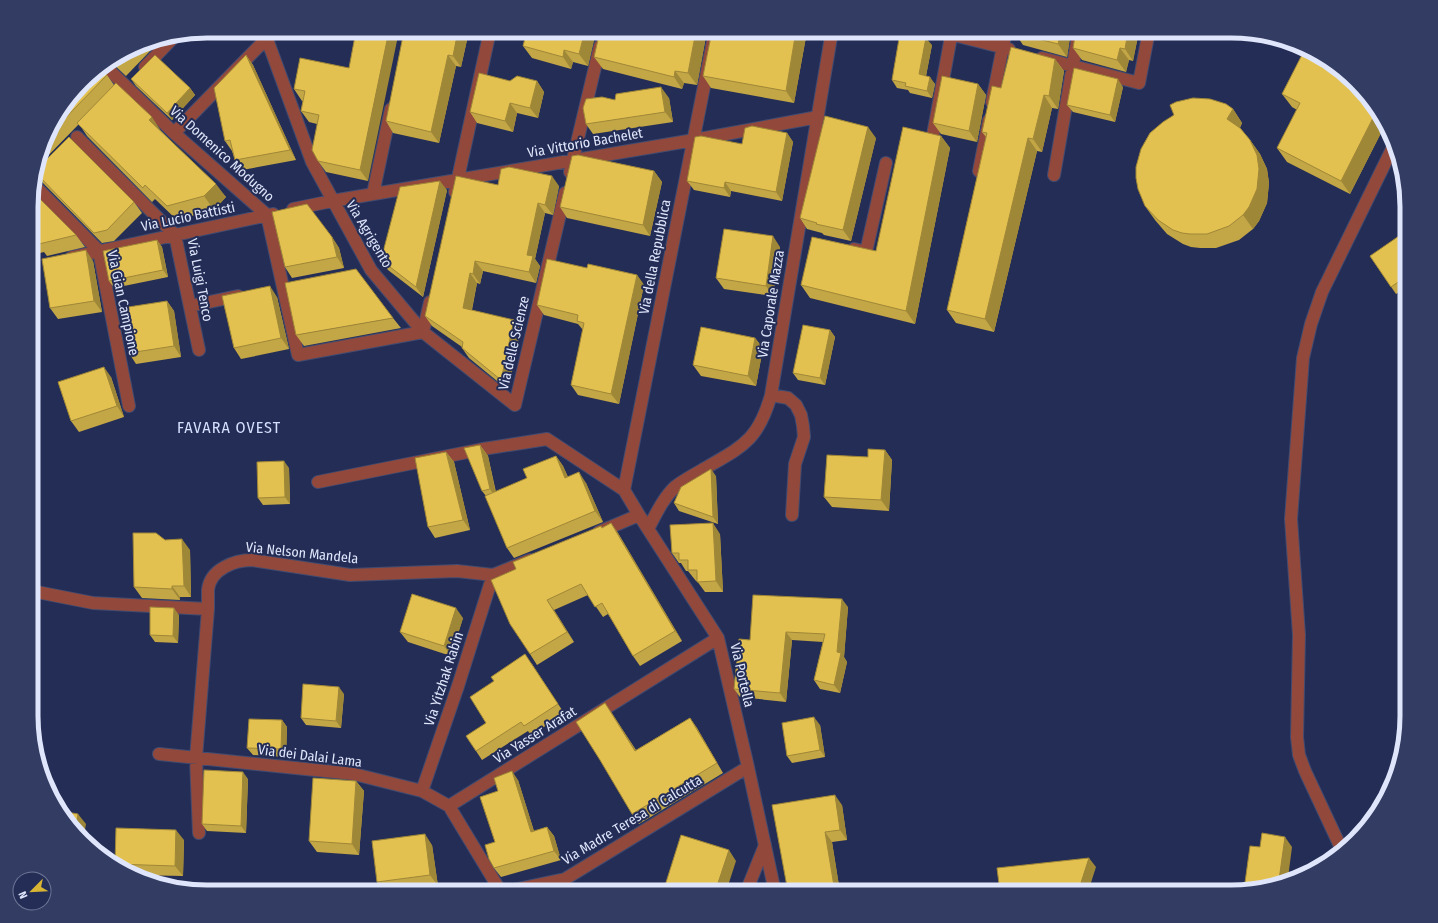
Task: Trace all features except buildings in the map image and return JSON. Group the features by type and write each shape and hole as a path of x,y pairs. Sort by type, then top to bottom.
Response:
{"street":[{"path":"174,133 262,38"},
{"name":"Via Agrigento","path":"266,38 312,162 370,270 423,332 515,405"},
{"path":"452,203 488,38"},
{"name":"Via della Repubblica","path":"624,490 714,38"},
{"name":"Via Caporale Mazza","path":"648,530 667,495 676,486 735,450 750,439 762,422 771,395 802,238 818,117 831,38"},
{"path":"932,135 950,38"},
{"path":"968,38 1017,52"},
{"path":"977,179 1005,38"},
{"path":"1054,175 1078,38"},
{"path":"1031,55 1139,83 1148,38"},
{"name":"Via delle Scienze","path":"515,405 572,160 602,39"},
{"path":"115,97 169,43"},
{"name":"Via Domenico Modugno","path":"111,69 132,81 174,133 267,215 279,288 298,355 423,332"},
{"path":"373,194 392,101"},
{"name":"Via Vittorio Bachelet","path":"332,201 694,140 818,117"},
{"name":"Via Luigi Tenco","path":"77,137 175,235 199,350"},
{"path":"1340,845 1305,771 1299,755 1296,738 1299,635 1291,519 1292,504 1303,358 1311,324 1322,292 1390,151"},
{"path":"843,247 866,252 886,163"},
{"name":"Via Gian Campione","path":"39,185 99,251 129,406"},
{"name":"Via Lucio Battisti","path":"58,260 332,201"},
{"path":"356,273 370,270"},
{"path":"279,288 298,284"},
{"path":"190,306 252,294"},
{"path":"423,332 431,294"},
{"path":"771,395 788,398 796,405 801,415 803,426 804,437 795,464 792,515"},
{"path":"318,482 483,449 547,439 624,490"},
{"name":"Via Portella","path":"624,490 718,638 774,885"},
{"path":"588,536 639,515"},
{"name":"Via Nelson Mandela","path":"199,833 196,758 208,609 208,588 214,576 231,564 244,560 350,575 457,571 492,575 544,554"},
{"name":"Via Yitzhak Rabin","path":"422,791 458,686 492,575"},
{"path":"38,592 93,604 208,609"},
{"name":"Via Yasser Arafat","path":"449,806 718,638"},
{"name":"Via dei Dalai Lama","path":"159,754 354,774 422,791 449,806 497,885"},
{"name":"Via Madre Teresa di Calcutta","path":"537,885 565,879 748,767"},
{"path":"749,885 765,845"}],"district":[{"name":"FAVARA OVEST","path":"229,427"}]}
